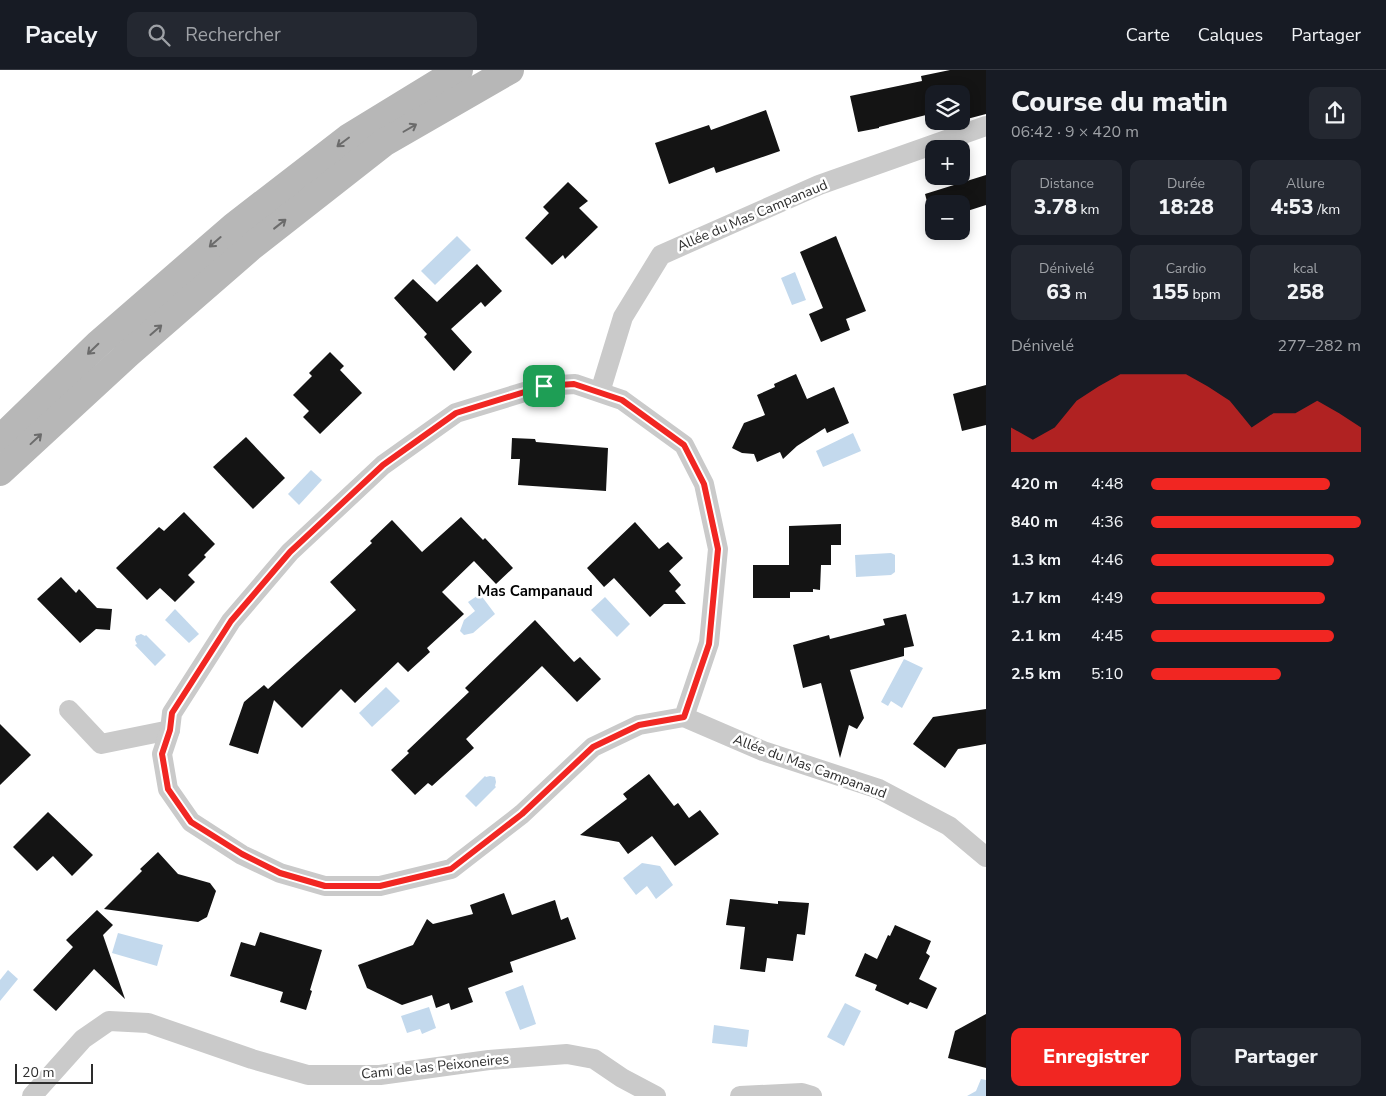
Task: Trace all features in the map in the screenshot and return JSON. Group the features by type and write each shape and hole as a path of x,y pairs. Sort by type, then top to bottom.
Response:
{"main road":[{"path":"0,439 98,344 234,226 348,138 459,70"},
{"path":"0,472 128,354 259,241 384,142 510,70"}],"street":[{"name":"Allée du Mas Campanaud","path":"600,392 623,318 661,255 819,185 986,126"},
{"path":"574,384 622,400 684,445 704,484 718,549 709,644 684,717 639,725 593,747 522,814 451,869 380,886 325,886 280,873 242,854 191,822 168,789 162,754 170,730 172,713 231,621 290,552 383,465 456,413 544,386 574,384"},
{"path":"69,710 101,744 170,730"},
{"name":"Allée du Mas Campanaud","path":"684,717 762,751 879,789 949,826 985,853"},
{"name":"Cami de las Peixoneires","path":"32,1096 83,1039 109,1021 148,1023 252,1059 308,1075 380,1075 490,1060 566,1054 594,1059 622,1078 656,1096"},
{"path":"740,1096 802,1092 812,1096"}],"water":[{"path":"457,236 471,250 435,285 421,271"},
{"path":"795,272 806,300 792,305 781,278"},
{"path":"853,433 861,451 823,467 816,451"},
{"path":"311,470 322,480 299,505 288,494"},
{"path":"891,553 895,555 895,572 891,575 856,577 855,555"},
{"path":"480,594 495,614 473,633 464,635 460,631 464,620 475,611 468,602"},
{"path":"605,597 630,624 617,637 591,610"},
{"path":"175,609 199,634 189,643 165,620"},
{"path":"146,635 166,655 155,666 135,645 137,644 136,636"},
{"path":"904,659 923,668 902,708 891,701 888,706 881,702"},
{"path":"386,687 400,701 372,727 359,713"},
{"path":"485,776 495,777 496,787 476,807 465,796"},
{"path":"642,863 660,866 673,885 656,899 647,886 636,895 623,878"},
{"path":"118,933 163,945 157,966 112,953"},
{"path":"8,970 18,979 0,1001 0,980"},
{"path":"523,985 536,1024 520,1030 505,992"},
{"path":"845,1003 861,1011 844,1046 827,1037"},
{"path":"429,1007 436,1028 422,1034 420,1029 407,1033 401,1016"},
{"path":"714,1025 749,1030 747,1047 712,1043"},
{"path":"981,1079 986,1080 986,1096 967,1096 976,1091"}],"building":[{"path":"950,70 986,70 986,114 970,118 970,85 925,85 925,115 858,132 850,96 922,81 921,76"},
{"path":"766,110 780,151 716,173 714,167 669,184 655,143 709,125 711,130"},
{"path":"986,175 986,205 970,210 970,195 925,195 954,185 970,185 970,180"},
{"path":"568,182 588,201 579,208 598,227 565,259 563,255 552,265 525,238 549,213 543,207"},
{"path":"836,236 866,311 846,319 850,330 821,342 809,314 823,308 800,252"},
{"path":"477,264 502,291 485,307 481,302 451,329 472,352 454,371 424,337 427,334 394,298 413,279 437,302"},
{"path":"330,352 344,366 340,370 362,393 320,434 303,417 309,411 293,395 312,376 309,373"},
{"path":"796,374 807,399 834,387 849,423 827,433 825,428 797,446 783,459 780,452 757,462 754,454 742,453 732,448 744,423 765,415 757,395 775,387 774,384"},
{"path":"986,385 986,425 962,431 953,394"},
{"path":"246,437 285,478 253,509 213,467"},
{"path":"512,438 608,448 606,491 518,485 520,459 511,459"},
{"path":"184,512 215,544 204,555 206,557 188,575 195,582 175,602 160,588 147,600 116,568 159,527 164,531"},
{"path":"461,517 483,540 485,538 513,568 496,584 474,561 442,592 464,614 427,648 430,652 408,672 398,662 355,703 341,689 302,728 274,700 258,754 229,745 244,702 264,685 268,689 356,610 330,582 372,543 370,541 392,520 422,552"},
{"path":"635,522 659,549 668,542 683,558 669,571 681,585 675,591 686,604 664,604 650,617 614,578 604,587 587,568"},
{"path":"841,524 841,545 831,545 831,565 821,565 820,590 813,589 813,592 790,592 790,598 753,598 753,565 789,565 789,526"},
{"path":"61,577 76,593 79,589 97,608 112,609 110,630 96,629 80,643 37,599"},
{"path":"906,614 914,646 904,648 904,656 850,670 864,718 857,729 849,725 840,758 821,683 803,688 793,645 829,635 830,639 885,625 883,619"},
{"path":"535,620 574,662 580,657 601,679 577,702 542,666 466,739 474,748 432,786 428,783 415,795 391,770 409,753 407,751 469,692 465,688"},
{"path":"986,709 986,744 958,749 945,768 913,744 933,717"},
{"path":"0,724 31,755 0,785"},
{"path":"649,774 674,806 678,803 689,818 700,810 719,834 675,866 652,836 628,854 619,842 580,835 627,799 623,794"},
{"path":"48,812 93,855 72,876 53,856 37,871 13,847"},
{"path":"158,852 178,874 210,883 216,891 207,917 198,922 104,909"},
{"path":"504,893 512,915 555,900 561,920 568,917 576,939 510,962 513,972 468,988 473,1002 451,1010 449,1003 436,1008 432,995 402,1005 367,988 358,965 413,945 427,919 433,924 473,914 470,905"},
{"path":"730,899 778,904 778,901 809,903 805,935 797,934 793,961 767,958 765,972 740,969 745,927 726,925"},
{"path":"97,910 113,925 103,935 125,999 94,969 56,1011 33,990 73,947 66,940"},
{"path":"895,925 931,941 926,953 930,956 919,979 937,988 927,1009 910,1002 908,1005 875,990 877,985 855,976 865,953 877,959 888,935 890,936"},
{"path":"260,932 322,950 306,1010 280,1002 283,992 230,976 241,942 255,946"},
{"path":"986,1014 986,1068 948,1058 955,1031"}],"district":[{"name":"Mas Campanaud","path":"535,591"}],"route":[{"path":"574,384 622,400 684,445 704,484 718,549 709,644 684,717 639,725 593,747 522,814 451,869 380,886 325,886 280,873 242,854 191,822 168,789 162,754 170,730 172,713 231,621 290,552 383,465 456,413 544,386 574,384"}]}
